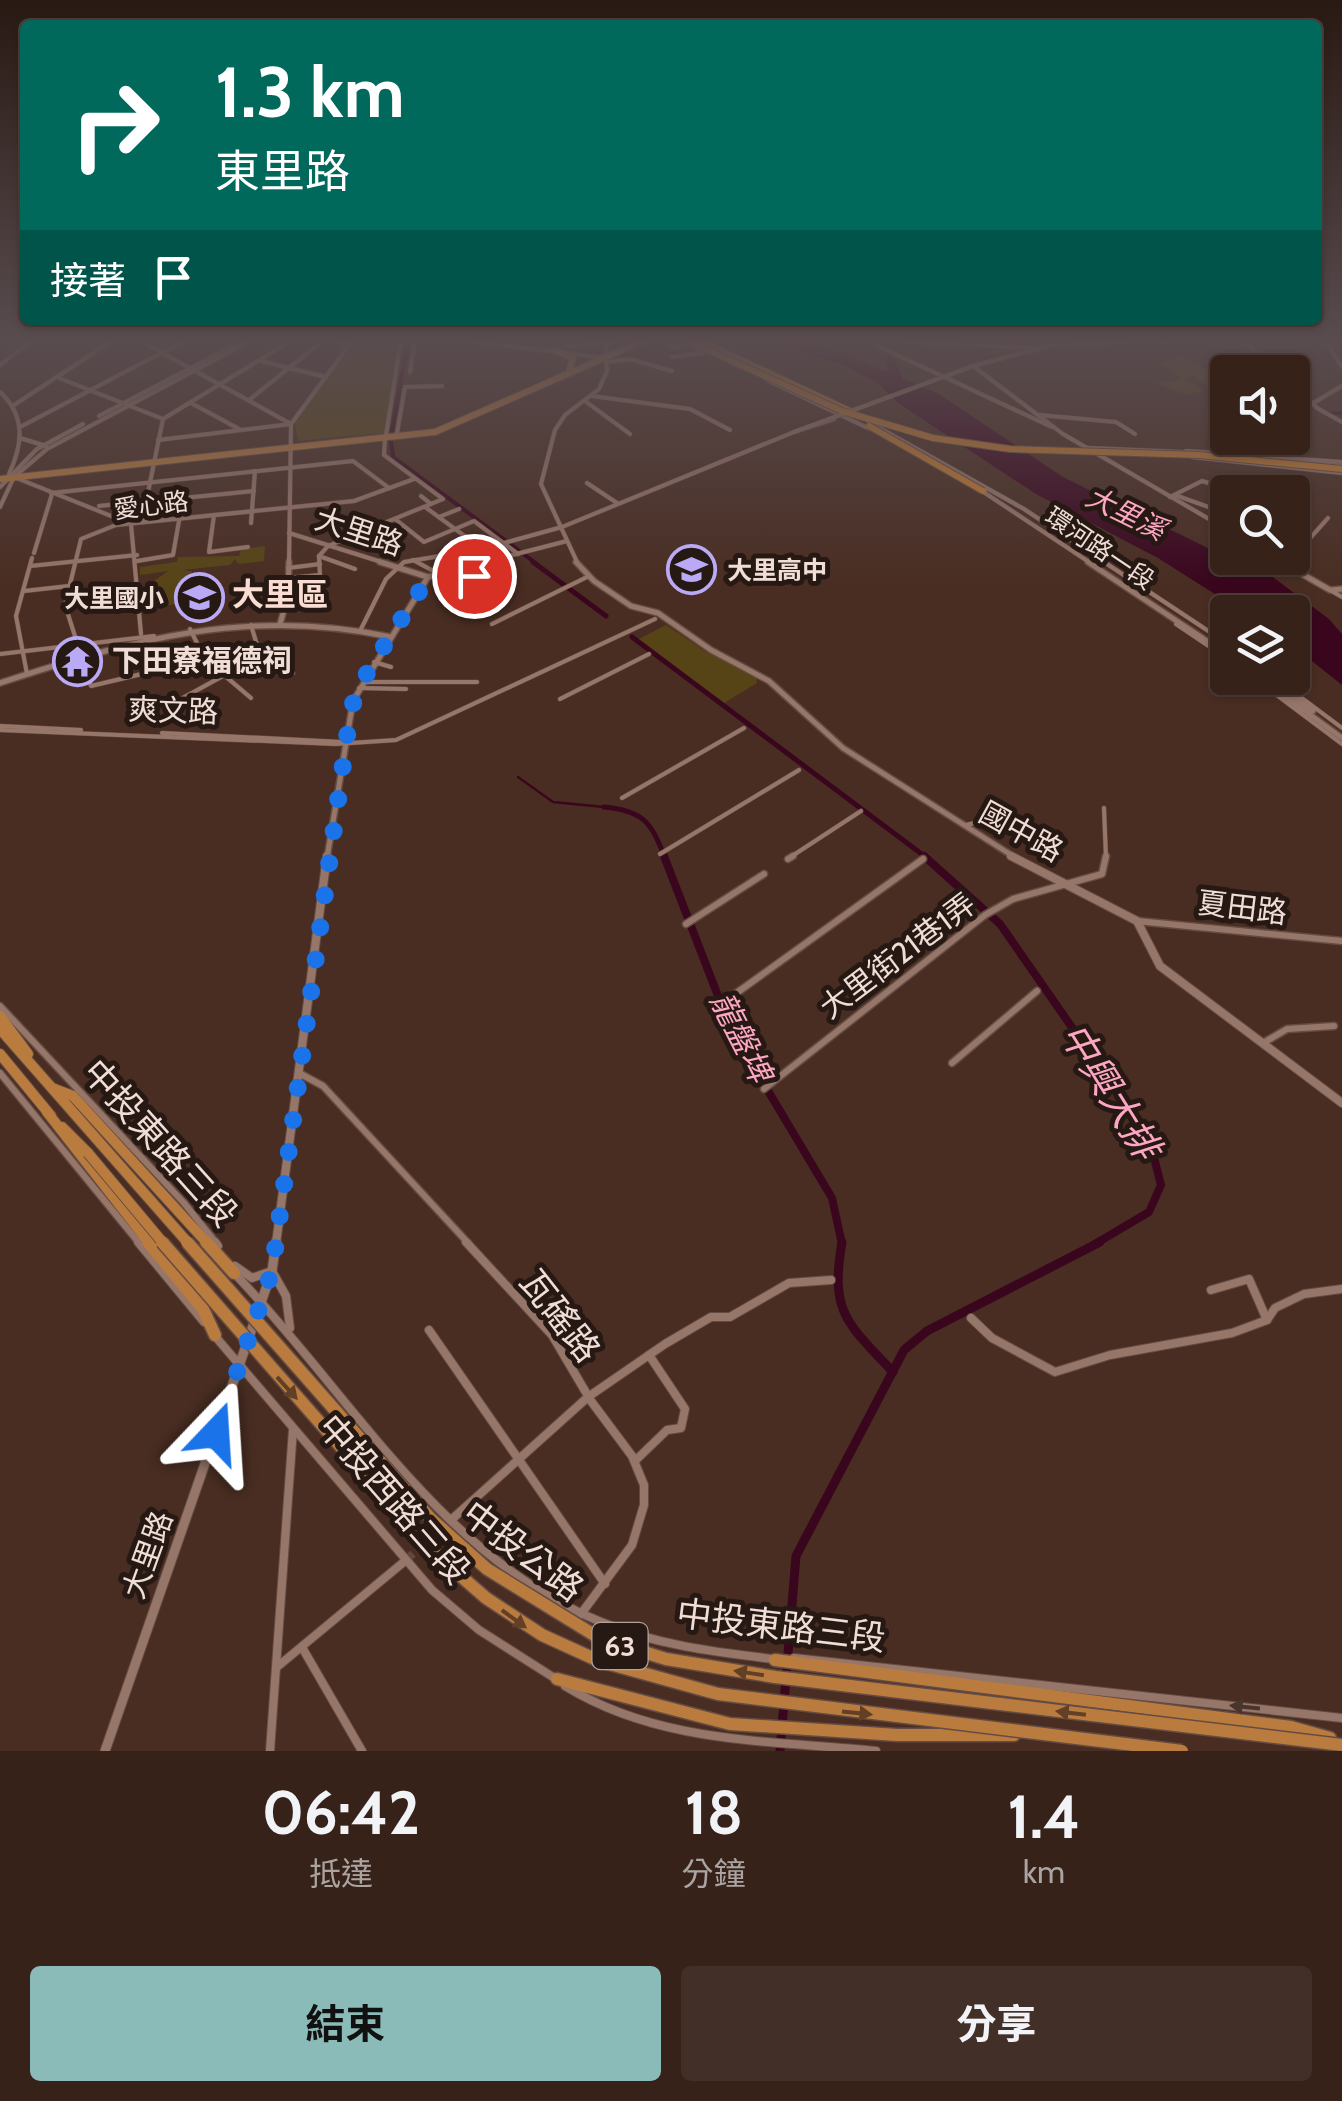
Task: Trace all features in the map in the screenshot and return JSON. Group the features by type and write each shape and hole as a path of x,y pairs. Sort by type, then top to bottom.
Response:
{"highway":[{"path":"858,422 914,449 983,491"},
{"path":"871,422 933,438 1010,449 1180,453"},
{"path":"891,422 935,435 1009,446 1180,453 1342,468"}],"main road":[{"path":"385,437 453,422"},
{"path":"8,476 385,437 450,428 464,422"},
{"path":"0,1016 34,1066"},
{"name":"中投公路","path":"0,1029 52,1088 247,1343 457,1576 532,1631 584,1658 668,1686 766,1702 1182,1751"},
{"name":"中投公路","path":"0,1057 48,1112 95,1149 430,1518 487,1569 576,1627 666,1660 737,1672 1342,1743"},
{"path":"52,1088 73,1096 234,1273"},
{"path":"48,1112 71,1148 204,1309 215,1335"},
{"path":"785,1660 1291,1727 1342,1743"},
{"path":"557,1679 782,1735 1057,1736"}],"street":[{"path":"0,506 20,438 20,422"},
{"path":"22,426 30,422"},
{"path":"0,486 47,446 94,422"},
{"path":"142,522 162,422"},
{"path":"226,422 241,430"},
{"path":"287,422 291,424"},
{"path":"288,578 320,575 320,556 328,546 442,499 384,455 387,422"},
{"path":"397,434 399,422"},
{"name":"國中路","path":"561,422 543,470 541,488 590,576 631,606 769,680 843,748 1002,851 1138,921"},
{"path":"612,422 630,434"},
{"path":"714,422 730,430"},
{"path":"361,629 396,567 410,559 482,549 562,527 822,422"},
{"path":"794,432 824,422"},
{"name":"環河路一段","path":"852,422 983,491 1210,640"},
{"name":"環河路一段","path":"867,422 1020,510 1210,640"},
{"path":"1040,422 1210,519"},
{"path":"1047,422 1056,429"},
{"path":"1113,422 1135,434"},
{"path":"158,440 291,424"},
{"name":"大里路","path":"105,1751 272,1271 344,742 360,685 428,578 289,533 291,424"},
{"path":"20,438 47,446"},
{"path":"1088,448 1342,468"},
{"path":"1095,452 1180,453"},
{"path":"52,494 355,462 389,488"},
{"path":"251,523 255,471"},
{"name":"環河路一段","path":"949,472 1210,640"},
{"path":"8,476 97,507 131,524 141,634"},
{"name":"愛心路","path":"205,659 90,686 65,605 78,542 88,533 142,522 354,500 414,478"},
{"path":"1172,496 1210,478"},
{"path":"1202,481 1210,483"},
{"path":"587,483 616,503"},
{"path":"30,566 173,555 183,498 254,491"},
{"path":"27,674 16,616 52,494"},
{"path":"422,496 439,518 496,560"},
{"path":"1172,496 1210,508"},
{"path":"97,507 146,501"},
{"path":"439,518 459,509"},
{"path":"214,516 210,552 248,547"},
{"path":"1310,538 1328,518"},
{"path":"395,519 422,542 474,521 520,553"},
{"path":"280,624 288,578 289,533"},
{"path":"428,578 568,541"},
{"path":"320,556 355,568"},
{"path":"410,559 439,574"},
{"path":"288,568 320,564"},
{"path":"304,566 305,576"},
{"path":"469,597 478,585 470,566"},
{"path":"1304,575 1342,598"},
{"path":"492,624 590,576"},
{"path":"24,591 68,586"},
{"path":"1330,590 1342,589"},
{"name":"爽文路","path":"0,729 344,742 408,737 655,616"},
{"path":"0,683 79,656 190,629 333,622 391,637"},
{"path":"251,625 260,655 293,673"},
{"path":"190,629 205,659 251,698"},
{"path":"0,654 141,634 154,636"},
{"path":"560,698 650,654"},
{"path":"374,662 391,667"},
{"path":"179,700 223,676"},
{"path":"360,685 477,682"},
{"path":"360,685 406,689"},
{"path":"1282,695 1342,735"},
{"path":"1293,695 1342,735"},
{"path":"622,798 744,728"},
{"path":"660,854 799,770"},
{"path":"1072,886 1102,874 1107,852 1104,808"},
{"path":"788,860 861,811"},
{"path":"963,826 1012,814 1024,834"},
{"path":"717,1007 923,859"},
{"path":"686,924 764,874"},
{"name":"大里街21巷1弄","path":"764,1089 985,916 1013,898 1072,886"},
{"path":"1138,921 1160,966 1342,1103"},
{"name":"夏田路","path":"1138,921 1342,941"},
{"path":"952,1063 1038,991"},
{"name":"中投東路三段","path":"0,1006 184,1203 234,1273 291,1331 316,1369 450,1520 502,1567 581,1614 636,1634 708,1652 1342,1718"},
{"path":"1263,1042 1287,1029 1334,1026"},
{"name":"瓦磘路","path":"299,1073 323,1086 520,1299 572,1363 588,1396 711,1317 730,1317 789,1283 831,1280"},
{"name":"中投西路三段","path":"0,1074 240,1368 294,1426 405,1561 480,1630 557,1679"},
{"path":"226,1257 252,1278 272,1271 286,1296 291,1331"},
{"path":"1212,1290 1249,1279 1267,1320"},
{"path":"970,1318 992,1338 1054,1372 1110,1355 1232,1333 1267,1320 1274,1308 1304,1294 1342,1288"},
{"path":"429,1330 605,1584"},
{"path":"636,1460 666,1430 681,1428 686,1419 685,1409 649,1356"},
{"path":"450,1520 588,1396 636,1460 643,1480 642,1518 622,1564 581,1614"},
{"path":"270,1751 294,1426"},
{"path":"278,1667 405,1561"},
{"path":"303,1649 362,1751"},
{"path":"782,1735 876,1751"}],"shaded area":[{"path":"386,422 384,433 298,441 295,423"},
{"path":"265,546 264,561 238,564 235,559 230,565 181,570 192,571 186,611 179,612 180,603 160,607 151,602 154,581 168,571 140,575 140,567 177,562 178,557 239,556 241,549"},
{"path":"666,625 706,652 756,677 757,683 724,703 637,640"}],"water":[{"name":"大里溪","path":"926,422 980,422 1063,477 1210,549 1210,575 1270,575 1297,595 1216,595 1158,558 1036,494"},
{"path":"1310,605 1342,634 1342,685 1310,660"}],"waterway":[{"name":"中興大排","path":"392,432 394,422"},
{"name":"中興大排","path":"391,441 393,457 537,564"},
{"name":"中興大排","path":"533,562 606,616"},
{"name":"中興大排","path":"632,637 927,858"},
{"name":"龍盤埤","path":"518,777 553,802 604,807"},
{"name":"龍盤埤","path":"604,807 644,820 665,858"},
{"name":"龍盤埤","path":"664,856 730,1027 832,1198 842,1243"},
{"name":"中興大排","path":"924,856 1000,924 1149,1138 1161,1185 1149,1212 1095,1244"},
{"name":"中興大排","path":"893,1372 904,1350 927,1331 1100,1242"},
{"name":"龍盤埤","path":"842,1243 838,1285 845,1314 893,1372"},
{"name":"中興大排","path":"780,1751 796,1556 893,1372"}],"tunnel":[{"path":"407,1559 440,1530"}],"place":[{"name":"大里高中","path":"692,570"},
{"name":"大里國小","path":"199,598"},
{"name":"下田寮福德祠","path":"77,661"}],"district":[{"name":"大里區","path":"280,595"}],"route":[{"path":"216,1433 272,1271 328,846 353,701 428,578 470,566 474,576"}]}
